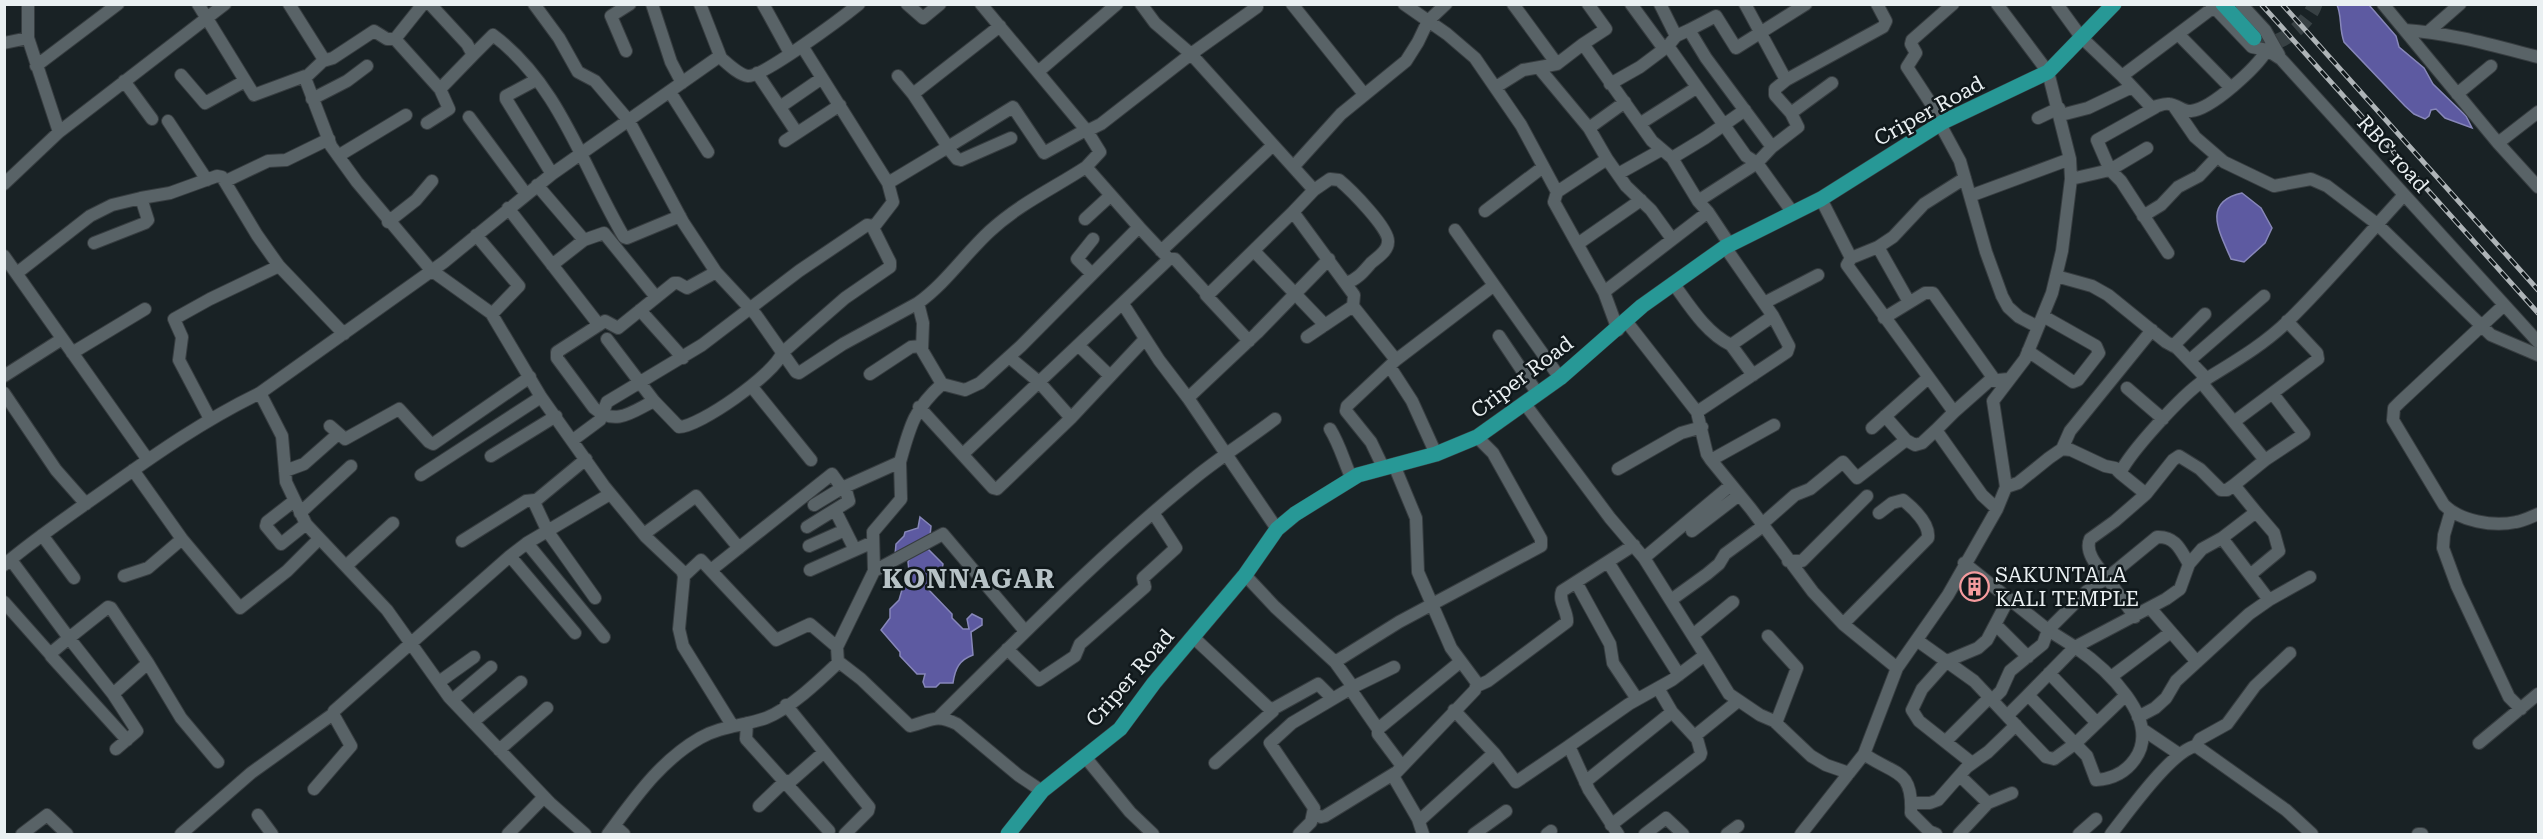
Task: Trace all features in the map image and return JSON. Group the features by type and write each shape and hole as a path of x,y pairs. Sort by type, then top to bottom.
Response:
{"main road":[{"name":"Criper Road","path":"1008,834 1042,791 1120,729 1154,683 1245,575 1277,529 1295,514 1352,479 1388,466 1436,454 1477,436 1560,378 1673,283 1727,246 1821,199 1942,123 2048,72 2114,4"},
{"path":"2216,5 2254,38"}],"street":[{"path":"28,4 28,38 59,132"},
{"path":"36,66 118,4"},
{"path":"198,4 251,92 257,95 305,76 323,62 374,31 387,39 395,39 440,88 449,109 427,123"},
{"path":"4,184 59,132 225,4"},
{"path":"288,4 323,58 323,62"},
{"path":"395,39 423,4"},
{"path":"430,4 467,44 472,55"},
{"path":"534,4 560,38 578,72 595,81 629,121 680,216 716,272 748,308 795,371 799,373 843,344 918,303 937,289 988,232 1033,198 1086,167 1100,152 1087,131 981,4"},
{"path":"626,51 611,16 630,4"},
{"path":"652,4 671,62 682,83"},
{"path":"700,4 721,58 742,75 750,76 802,46 860,4"},
{"path":"763,4 790,53"},
{"path":"907,4 923,18 940,4"},
{"path":"1039,72 1117,4"},
{"path":"1141,4 1155,23 1191,54 1314,190"},
{"path":"1292,4 1364,94"},
{"path":"1404,4 1475,58 1496,87 1557,192"},
{"path":"1294,166 1341,114 1406,61 1419,42 1428,21 1446,4"},
{"path":"1513,4 1557,64"},
{"path":"1496,87 1523,70 1557,64 1606,29 1588,4"},
{"path":"1631,4 1666,47 1746,156 1757,163 1793,213"},
{"path":"1660,4 1676,36"},
{"path":"1745,4 1786,80"},
{"path":"1610,84 1640,67 1666,47 1676,36 1716,16 1736,48 1806,4"},
{"path":"1698,201 1757,163 1772,147 1798,127 1791,113 1774,92 1786,80 1883,27 1886,21 1877,4"},
{"path":"1953,4 1912,40 1911,44 1916,53 1907,67 1942,123 1960,161 1986,252 2002,296 2008,308 2019,317 2041,322 2096,346 2099,353 2078,380 2073,382 2028,351"},
{"path":"1801,834 1864,754 1897,668 1918,640 1997,508 2006,487 1993,409 1996,395 2028,351 2041,322 2062,251 2071,179 2070,159 2060,111 2048,72 1997,4"},
{"path":"2056,4 2080,37 2122,76 2147,104 2156,107"},
{"path":"2241,4 2265,30 2281,59"},
{"path":"2383,4 2498,143 2538,187"},
{"path":"2428,32 2460,4"},
{"path":"888,183 1012,107 1044,153 1101,124 1257,5"},
{"path":"2122,76 2216,5"},
{"name":"RBC road","path":"2216,5 2252,47 2267,50 2281,59 2538,342"},
{"path":"913,94 1000,26"},
{"path":"1689,30 1706,58 1772,147"},
{"path":"2406,30 2428,32 2508,48 2538,57"},
{"path":"2178,34 2231,88"},
{"path":"440,88 493,35 536,80 554,103 583,153 625,238 680,216"},
{"path":"4,42 28,38"},
{"path":"1583,44 1610,84 1661,150 1672,158 1787,339 1789,349 1784,356 1697,412"},
{"path":"802,46 888,183 893,202 873,226"},
{"path":"2168,253 2121,181 2109,170 2097,140 2162,104 2194,111 2231,88 2253,70 2267,50"},
{"path":"116,749 137,731 113,694 8,562 133,470 210,419 260,393 344,334 431,270 552,174 717,58 721,58"},
{"path":"312,99 347,81 367,66"},
{"path":"2457,94 2491,66"},
{"path":"1539,68 1589,128 1626,186 1641,200 1672,240"},
{"path":"757,74 797,133"},
{"path":"181,75 205,103 245,81"},
{"path":"305,76 328,139 338,156 388,222 431,270 492,314 542,396 610,494 644,534 678,566 684,576 679,628 682,646 732,725"},
{"path":"898,76 957,159 961,160 1011,138"},
{"path":"780,107 822,78"},
{"path":"536,80 506,96 506,99 552,174"},
{"path":"124,81 152,119"},
{"path":"1791,113 1832,83"},
{"path":"2038,118 2060,111 2088,108 2132,87"},
{"path":"1641,123 1696,88"},
{"path":"670,92 708,152"},
{"path":"1589,128 1625,102"},
{"path":"785,141 840,105"},
{"path":"2173,105 2195,137 2216,158 2274,186 2311,179 2327,186 2377,224 2482,327 2502,340 2538,356"},
{"path":"1672,158 1724,126 1744,110"},
{"path":"2498,143 2538,112"},
{"path":"338,156 406,115"},
{"path":"469,117 526,194"},
{"path":"168,121 207,180"},
{"path":"226,181 268,161 286,160 328,139"},
{"path":"963,454 1123,304 1165,255 1274,145"},
{"path":"2071,179 2109,170 2147,148"},
{"path":"1617,174 1661,150"},
{"path":"2144,216 2161,205 2178,187 2199,176 2216,158"},
{"path":"1607,159 1557,192 1554,202 1579,243 1622,325 1697,412 1707,454 1788,561 1843,624 1897,668"},
{"path":"1970,196 2070,159"},
{"path":"1086,167 1165,255 1175,259 1249,341"},
{"path":"1485,211 1543,167"},
{"path":"17,273 90,216 112,205 170,193 218,176 226,181 256,235 279,266 344,334"},
{"path":"1954,412 1849,269 1848,262 1851,258 1878,247 1907,224 1924,204 1965,178"},
{"path":"1206,295 1254,251 1314,190 1330,179 1339,180 1388,236 1388,245 1384,251 1355,279 1346,283"},
{"path":"388,222 413,202 432,181"},
{"path":"537,185 584,240"},
{"path":"2120,473 2126,462 2163,419 2204,381 2243,356 2288,321 2404,195"},
{"path":"1085,219 1110,196"},
{"path":"94,243 147,222 141,198"},
{"path":"1821,199 1851,258"},
{"path":"1579,243 1641,200"},
{"path":"508,208 599,325"},
{"path":"1293,212 1355,297 1353,306 1393,363 1436,454"},
{"path":"1604,292 1708,212"},
{"path":"573,440 599,421 607,402 683,358 849,236 867,225 873,226"},
{"path":"607,339 654,401 682,428 752,387 779,361 782,353 845,298 890,267 890,262 873,226"},
{"path":"918,303 923,323 921,346 923,353 942,384 958,389 971,388 1010,357 1139,227"},
{"path":"1455,231 1560,378"},
{"path":"552,265 584,240 604,233 656,297"},
{"path":"476,235 519,286 492,314"},
{"path":"1092,274 1077,259 1093,239"},
{"path":"1878,247 1909,302"},
{"path":"1254,251 1325,325"},
{"path":"4,256 148,460"},
{"path":"1188,398 1249,341 1329,259"},
{"path":"210,419 179,360 183,338 174,319 279,266"},
{"path":"654,401 624,417 602,414 590,404 557,354 558,350 606,321 618,328 675,282 687,288 716,272"},
{"path":"1764,303 1818,275"},
{"path":"2056,276 2092,286 2108,295 2190,360 2265,460"},
{"path":"1673,283 1703,322 1731,345 1753,375"},
{"path":"1477,686 1476,679 1460,662 1447,640 1418,572 1416,518 1388,466 1346,411 1347,406 1393,363 1493,286"},
{"path":"1884,318 1926,292 1933,293 1994,379"},
{"path":"2190,360 2264,296"},
{"path":"1123,304 1277,529"},
{"path":"2504,305 2400,402 2392,413 2393,420 2444,505 2451,511 2459,516 2499,523 2515,523 2538,514"},
{"path":"1307,337 1353,306"},
{"path":"72,353 145,309"},
{"path":"640,310 683,358"},
{"path":"2173,346 2205,314"},
{"path":"1731,345 1773,316"},
{"path":"2235,422 2315,363 2319,356 2288,321"},
{"path":"2062,450 2075,424 2152,330"},
{"path":"1500,336 1531,399 1610,518 1644,558 1729,694 1776,723 1811,756 1826,765 1849,773"},
{"path":"4,376 62,339"},
{"path":"919,407 993,488 999,489 1071,418 1145,339"},
{"path":"1078,345 1109,375"},
{"path":"870,374 911,346 921,346"},
{"path":"1010,357 1039,382 1071,418"},
{"path":"285,471 304,464 334,430 344,439 399,409 433,444 530,377"},
{"path":"1872,428 1928,378"},
{"path":"1885,416 1906,440 1918,445 1977,391 1994,379 2008,379"},
{"path":"838,663 837,647 874,571 873,530 901,499 900,462 908,432 919,407 942,384"},
{"path":"752,387 811,460"},
{"path":"2127,388 2163,419"},
{"path":"4,393 56,470 86,504"},
{"path":"260,393 282,436 286,482 303,519 318,540 387,610 452,699 544,797 585,834"},
{"path":"2135,617 2094,562 2088,549 2090,539 2146,494 2172,460 2179,456 2200,468 2221,490 2227,490 2265,460 2304,434 2273,394"},
{"path":"421,476 542,396"},
{"path":"491,456 556,416"},
{"path":"838,663 861,679 910,726 939,717 1097,563 1199,475 1275,418"},
{"path":"1711,460 1774,425"},
{"path":"1618,469 1681,433 1702,427"},
{"path":"1330,429 1338,442 1342,458 1352,479"},
{"path":"1936,430 1982,495 1997,508"},
{"path":"1335,662 1374,637 1538,550 1542,543 1493,453 1477,436"},
{"path":"1671,600 1719,564 1725,554 1795,495 1809,489 1843,462 1857,478 1906,440"},
{"path":"2006,487 2019,483 2062,450 2072,450 2105,466 2115,468 2146,494"},
{"path":"462,541 526,501 535,500 586,459"},
{"path":"814,505 844,487 900,462"},
{"path":"294,501 267,522 266,526 281,544 351,466"},
{"path":"133,470 182,539 240,608 286,571 318,540"},
{"path":"711,570 832,474 844,487 850,500 807,527"},
{"path":"2234,485 2274,533 2279,551 2250,575"},
{"path":"1644,558 1735,490"},
{"path":"1692,531 1735,490"},
{"path":"173,834 181,834 251,773 333,714 510,556 527,543 610,494"},
{"path":"644,534 696,496 739,548"},
{"path":"1788,561 1802,561 1867,496"},
{"path":"535,500 548,531 595,598"},
{"path":"1843,624 1928,538 1929,533 1922,520 1903,500 1892,503 1879,513"},
{"path":"835,510 855,550"},
{"path":"2451,511 2443,548 2457,586 2509,697 2521,709"},
{"path":"1912,803 1930,803 1938,800 1972,763 1988,752 2012,721 2028,695 2075,647 2151,609 2180,589 2189,564 2202,549 2222,538 2256,512"},
{"path":"1007,649 1039,680 1075,656 1080,644 1145,587 1143,577 1176,548 1154,514"},
{"path":"346,566 393,523"},
{"path":"809,546 845,530"},
{"path":"874,571 943,534 1025,632"},
{"path":"42,535 74,578"},
{"path":"1946,741 2001,691 2008,674 2043,644 2048,630 2087,591 2107,578 2157,537 2169,537 2174,541 2189,564"},
{"path":"2222,538 2270,600"},
{"path":"124,576 149,567 182,539"},
{"path":"810,570 873,542"},
{"path":"527,543 604,637"},
{"path":"1423,834 1419,821 1395,782 1393,776 1398,769 1477,686 1488,681 1567,622 1560,594 1635,545"},
{"path":"510,556 575,633"},
{"path":"684,576 701,560 776,640 810,624 837,647"},
{"path":"1608,562 1679,675"},
{"path":"1964,563 2008,600 2075,647 2111,677 2126,695 2140,723 2142,749 2131,765 2110,779 2096,780 2087,756 2028,695"},
{"path":"1245,575 1275,607 1335,662 1378,729 1378,734 1398,769"},
{"path":"2140,723 2166,698 2176,681 2249,614 2310,577"},
{"path":"1576,582 1610,644 1613,663 1637,699"},
{"path":"1972,763 1919,721 1912,710 1922,689 1947,662 1978,648 1987,640 2008,600"},
{"path":"4,602 127,740"},
{"path":"1693,635 1733,602"},
{"path":"51,655 69,638 110,607 148,663 181,718 218,762"},
{"path":"2151,609 2197,662"},
{"path":"1996,625 2028,657"},
{"path":"2111,677 2171,632"},
{"path":"1768,636 1797,668 1776,723"},
{"path":"1193,637 1273,711"},
{"path":"1918,640 1974,681 2050,759 2058,757 2076,743 2126,695"},
{"path":"2111,834 2179,754 2196,746 2200,739 2227,724 2255,686 2290,653"},
{"path":"1454,710 1518,782 1637,699 1679,675 1705,655"},
{"path":"439,682 474,657"},
{"path":"1378,729 1460,662"},
{"path":"113,694 148,663"},
{"path":"616,832 651,777 686,747 720,728 768,717 838,663"},
{"path":"452,699 491,667"},
{"path":"1299,834 1309,826 1314,814 1311,802 1270,744 1293,723 1332,698 1394,667"},
{"path":"2049,673 2097,723"},
{"path":"473,722 521,682"},
{"path":"1215,763 1273,711 1318,684 1332,698"},
{"path":"1569,746 1585,782 1614,830 1701,753 1696,738 1672,712 1658,688"},
{"path":"2479,743 2538,694"},
{"path":"1696,738 1700,731 1738,700"},
{"path":"786,705 869,808 845,834"},
{"path":"500,750 547,708"},
{"path":"1585,782 1672,712"},
{"path":"314,789 351,746 333,714"},
{"path":"939,717 957,724 1018,775 1042,791"},
{"path":"747,723 746,739 757,754 785,781 830,833"},
{"path":"2140,723 2179,754"},
{"path":"2196,746 2286,810 2312,834"},
{"path":"759,807 785,781 791,781 824,752"},
{"path":"1419,821 1494,753"},
{"path":"1864,754 1903,777 1912,793 1911,813 1930,833"},
{"path":"1086,758 1130,812 1153,834"},
{"path":"1314,814 1325,816 1398,769"},
{"path":"1960,776 1988,803"},
{"path":"1959,834 1988,803 2012,793"},
{"path":"508,834 544,797"},
{"path":"1474,834 1506,811"},
{"path":"22,834 47,814 68,834"},
{"path":"258,815 272,834"},
{"path":"1645,834 1666,818 1683,834"},
{"path":"2079,834 2096,819"},
{"path":"1727,834 1738,826"}],"shaded area":[{"path":"2337,5 2369,5 2396,36 2399,47 2424,68 2433,84 2466,116 2472,128 2445,118 2436,109 2431,110 2425,119 2414,114 2405,106 2344,42"},
{"path":"2242,193 2261,208 2272,228 2265,243 2244,262 2231,259 2217,220 2221,203 2229,197"},
{"path":"920,517 931,526 930,536 919,549 928,549 943,564 942,571 930,575 927,588 963,629 969,629 967,619 972,614 982,619 982,625 971,632 973,655 958,666 953,683 940,683 936,687 925,687 923,682 925,674 917,674 881,630 890,618 890,609 899,600 904,583 910,581 908,562 910,558 895,555 896,544 905,532 918,528"}],"tunnel":[{"path":"2254,38 2273,42 2285,38 2304,22 2315,4"}],"railway":[{"path":"2261,4 2538,313"},
{"path":"2282,4 2538,290"}],"place":[{"name":"SAKUNTALA KALI TEMPLE","path":"1974,587"}],"district":[{"name":"KONNAGAR","path":"969,579"}]}
